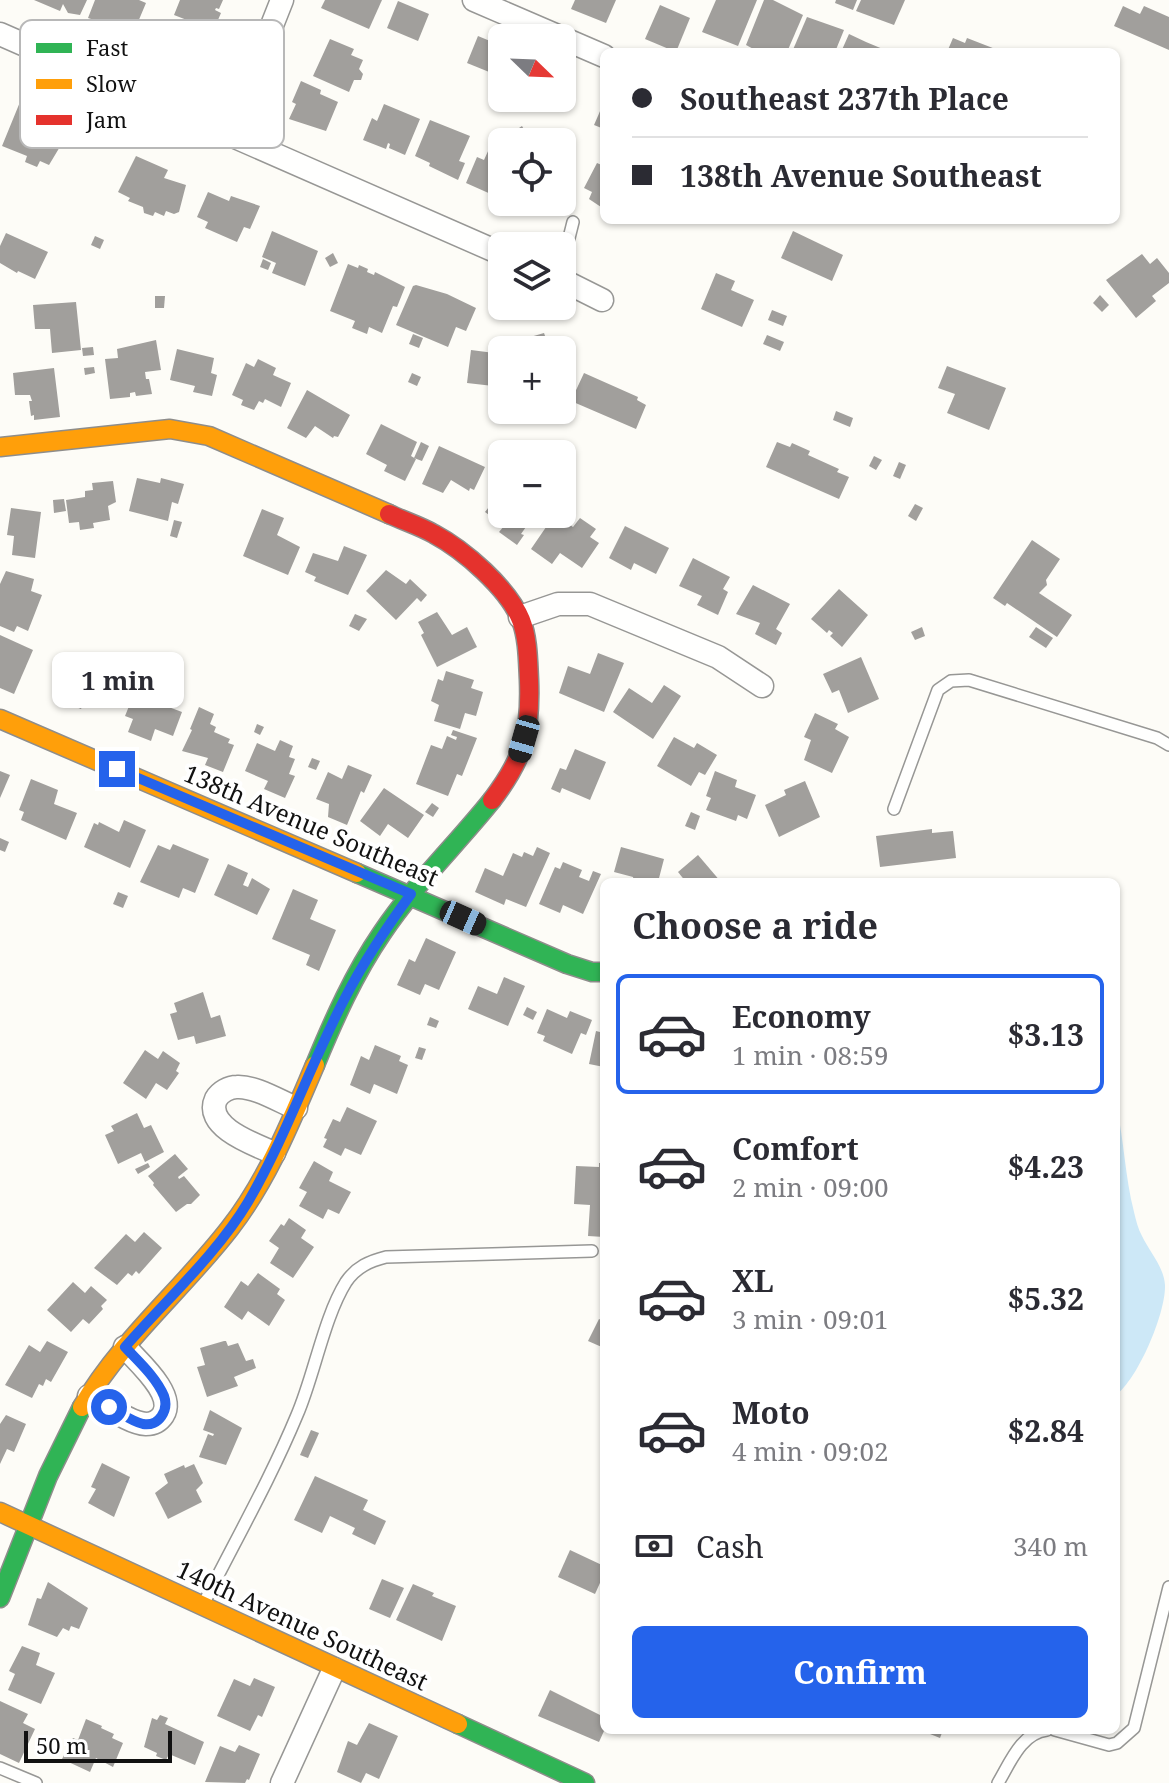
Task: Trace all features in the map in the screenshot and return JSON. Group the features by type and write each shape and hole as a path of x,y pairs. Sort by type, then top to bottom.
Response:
{"street":[{"path":"274,20 282,0"},
{"path":"474,0 600,54"},
{"path":"0,34 20,43"},
{"path":"261,148 488,248"},
{"path":"576,287 602,300"},
{"path":"0,447 170,429 209,436 435,534 495,583 520,617 528,667 531,718 518,761 497,797 411,894 380,937 344,999 296,1108 246,1205 205,1258 125,1347 75,1417 0,1598"},
{"path":"520,617 558,604 590,604 718,657 762,686"},
{"name":"138th Avenue Southeast","path":"0,719 567,964 600,972"},
{"path":"274,1153 222,1125 214,1112 216,1100 223,1091 237,1087 296,1108"},
{"path":"89,1396 144,1424 156,1422 164,1413 165,1399 155,1380 125,1347"},
{"name":"140th Avenue Southeast","path":"0,1512 585,1783"},
{"path":"282,1783 334,1669"}],"lane":[{"path":"570,232 573,222"},
{"path":"894,809 938,690 951,681 969,680 1157,738 1169,745"},
{"path":"202,1606 298,1413 337,1301 356,1270 368,1262 386,1257 592,1251"},
{"path":"1069,1734 1109,1745 1130,1735 1169,1587"},
{"path":"998,1783 1020,1745 1035,1734"},
{"path":"0,1768 36,1783"}],"water":[{"path":"1120,1126 1136,1221 1162,1272 1165,1285 1156,1328 1141,1361 1120,1391"}],"building":[{"path":"34,0 87,0 80,15 68,13 63,4 60,11"},
{"path":"95,0 139,0 146,3 139,20 88,18"},
{"path":"180,0 223,0 219,9 215,10 221,13 218,20 187,20 174,15"},
{"path":"325,0 382,0 369,29 321,8"},
{"path":"575,0 616,0 606,23 571,9"},
{"path":"716,0 757,0 738,46 702,32"},
{"path":"764,0 773,0 803,15 789,48 752,48 746,45"},
{"path":"836,0 857,0 853,10 835,3"},
{"path":"861,0 905,0 894,25 856,11"},
{"path":"398,1 429,14 418,41 387,28"},
{"path":"660,5 690,18 678,48 666,48 645,39"},
{"path":"1123,6 1140,14 1144,6 1169,17 1169,50 1114,26"},
{"path":"807,17 844,30 837,48 794,48"},
{"path":"849,34 880,48 843,48"},
{"path":"478,36 488,40 488,72 467,63"},
{"path":"953,38 965,43 967,38 993,48 949,48"},
{"path":"330,39 354,49 351,55 363,60 359,69 363,74 361,80 354,80 349,92 313,76"},
{"path":"301,81 338,102 326,131 289,119"},
{"path":"20,102 20,148 59,148 49,165 40,161 37,167 25,162 27,156 2,146"},
{"path":"384,104 420,119 405,155 389,148 388,143 386,149 363,140 372,118 377,121"},
{"path":"600,111 600,127 594,125"},
{"path":"430,120 470,136 459,161 465,163 458,180 415,156"},
{"path":"488,151 488,193 466,183 477,157 484,160"},
{"path":"136,156 168,170 164,178 186,185 179,212 166,211 164,216 155,212 153,216 144,213 143,207 128,201 130,198 118,192"},
{"path":"597,163 600,164 600,206 589,199 592,192 584,188"},
{"path":"208,192 229,201 231,196 260,206 250,229 244,227 237,242 205,228 208,222 197,217"},
{"path":"272,231 318,251 305,286 272,273 276,263 262,257"},
{"path":"793,231 843,255 832,281 781,258"},
{"path":"6,233 48,252 35,279 0,263 0,246"},
{"path":"95,236 104,240 100,249 91,245"},
{"path":"333,253 338,263 330,267 325,258"},
{"path":"1142,254 1150,264 1157,258 1169,273 1169,283 1152,296 1156,301 1136,318 1106,280"},
{"path":"263,259 271,263 268,270 260,267"},
{"path":"348,264 358,268 359,265 368,269 367,272 374,275 375,272 405,287 382,333 369,327 367,334 352,328 355,321 330,311"},
{"path":"716,273 735,281 731,290 754,300 742,327 701,309"},
{"path":"416,285 447,294 476,308 466,331 456,327 448,347 396,325"},
{"path":"1100,295 1109,305 1102,312 1093,303"},
{"path":"155,296 165,296 164,308 155,308"},
{"path":"76,302 81,350 52,353 50,329 35,329 33,305"},
{"path":"772,310 787,316 783,326 768,320"},
{"path":"413,334 423,338 419,348 409,344"},
{"path":"767,335 784,342 780,351 763,344"},
{"path":"156,340 161,370 145,372 152,394 136,396 135,392 130,393 130,397 110,399 105,359 118,358 117,349"},
{"path":"93,347 94,355 83,356 82,348"},
{"path":"177,349 214,358 211,373 217,375 212,396 193,392 195,386 170,380"},
{"path":"471,350 488,352 488,385 467,383"},
{"path":"258,359 276,368 273,375 291,383 281,407 265,399 263,403 259,401 254,410 241,405 243,400 232,395 246,363 254,367"},
{"path":"947,366 1006,388 989,430 947,413 955,394 938,388"},
{"path":"94,367 95,373 85,375 84,368"},
{"path":"54,368 60,417 34,420 30,395 15,395 13,373"},
{"path":"412,373 421,377 417,386 408,382"},
{"path":"584,373 638,397 637,400 646,405 636,429 576,403 576,390"},
{"path":"307,390 350,415 338,437 333,438 315,426 306,438 287,428"},
{"path":"836,411 853,418 850,427 833,420"},
{"path":"381,424 417,442 411,456 416,459 405,481 384,471 387,465 366,454"},
{"path":"421,442 429,446 422,461 414,458"},
{"path":"777,442 790,447 792,443 810,451 808,455 849,477 839,499 766,467"},
{"path":"439,446 485,467 474,490 470,488 469,491 451,480 443,493 422,484"},
{"path":"874,456 882,460 876,470 869,466"},
{"path":"899,462 906,465 900,479 893,476"},
{"path":"137,478 160,483 161,478 184,484 178,504 172,502 168,521 129,511"},
{"path":"113,481 116,502 108,506 110,520 93,523 94,528 80,530 79,522 69,523 66,500 85,497 85,491 93,490 92,483"},
{"path":"64,499 66,511 54,513 53,500"},
{"path":"915,504 923,508 916,521 908,516"},
{"path":"11,508 41,512 35,558 12,555 14,536 7,535"},
{"path":"262,509 284,518 277,535 300,547 288,575 243,556"},
{"path":"580,518 596,529 590,537 599,543 582,568 560,553 552,564 531,549 545,528 576,528"},
{"path":"174,520 182,522 177,538 170,536"},
{"path":"625,526 669,548 656,574 634,563 631,570 609,558"},
{"path":"502,528 525,528 517,545 499,532"},
{"path":"1032,540 1060,559 1046,580 1047,585 1039,593 1072,615 1057,637 1007,603 1005,606 993,598"},
{"path":"344,546 367,555 348,595 314,581 316,577 305,572 313,553 338,561"},
{"path":"693,558 730,577 723,589 728,592 718,615 697,605 702,596 679,586"},
{"path":"386,570 406,584 410,579 427,595 421,602 417,598 396,620 366,591"},
{"path":"6,571 34,579 31,591 42,595 28,631 17,626 14,632 0,626 0,584"},
{"path":"753,585 790,604 776,629 782,633 776,645 755,634 760,623 736,614"},
{"path":"839,589 868,615 842,647 830,636 833,633 829,630 827,633 811,619"},
{"path":"437,612 452,635 467,627 477,647 437,667 418,622"},
{"path":"355,614 367,619 359,631 349,626"},
{"path":"922,627 925,636 915,640 911,632"},
{"path":"1036,627 1053,638 1046,648 1029,637"},
{"path":"0,635 33,650 14,694 0,688"},
{"path":"598,653 624,663 604,712 559,693 568,666 590,674"},
{"path":"861,657 879,699 848,713 839,690 832,693 823,674"},
{"path":"72,659 78,662 74,671 67,668"},
{"path":"95,662 111,668 108,677 118,681 108,708 85,700 81,709 63,702 71,681 76,683 82,668 92,671"},
{"path":"446,671 474,680 471,688 483,692 476,716 465,713 460,729 434,721 439,705 431,701 438,679 443,681"},
{"path":"664,685 681,696 653,739 613,712 629,688 652,703"},
{"path":"147,688 168,696 166,706 182,712 173,736 155,729 151,741 128,732 133,719 125,716 136,689 145,693"},
{"path":"199,707 214,714 210,724 216,727 214,732 230,739 228,743 234,745 223,772 205,765 208,758 182,751"},
{"path":"815,713 838,724 835,729 849,737 832,773 804,760 811,740 804,737"},
{"path":"257,724 264,727 260,735 254,732"},
{"path":"453,730 477,738 462,776 457,774 448,796 416,784 431,745 442,749 447,736 456,740 457,737 451,735"},
{"path":"674,737 694,748 697,743 717,755 705,775 699,772 691,786 657,766"},
{"path":"280,740 293,746 289,757 295,759 289,774 295,776 285,798 264,789 268,781 245,771 257,743 275,751"},
{"path":"575,749 606,762 590,800 562,788 560,793 551,789 560,768 566,770"},
{"path":"312,758 320,761 316,770 308,767"},
{"path":"348,765 372,775 364,793 361,791 347,825 328,817 329,804 316,799 328,772 342,779"},
{"path":"0,771 10,775 0,798"},
{"path":"715,771 737,780 735,787 756,795 747,819 738,815 736,821 706,810 711,798 706,796"},
{"path":"31,779 58,790 54,804 77,813 66,840 21,820 24,812 19,810"},
{"path":"805,781 820,817 779,837 765,805 786,795 784,790"},
{"path":"384,788 424,815 408,838 388,824 380,836 360,821"},
{"path":"432,803 439,808 433,817 425,812"},
{"path":"691,812 700,816 695,830 685,826"},
{"path":"124,820 146,830 130,868 84,847 94,823 98,825 99,822 119,832"},
{"path":"932,829 932,833 953,831 956,858 880,867 876,836"},
{"path":"0,838 9,842 5,852 0,850"},
{"path":"173,844 209,859 195,893 183,888 179,898 140,882 158,845 170,850"},
{"path":"537,847 550,853 526,907 506,899 504,905 475,892 485,868 503,876 513,853 522,857 524,852 533,856"},
{"path":"621,847 664,859 659,878 633,878 614,872"},
{"path":"698,855 718,878 683,878 678,872"},
{"path":"563,862 582,870 579,877 589,881 593,871 601,874 583,914 563,905 560,913 539,904 555,867 560,869"},
{"path":"228,864 248,873 243,885 248,887 252,878 270,889 257,915 214,895"},
{"path":"293,889 318,900 310,919 336,930 319,971 306,965 310,955 272,939"},
{"path":"118,892 128,896 123,908 113,904"},
{"path":"426,938 456,952 439,990 425,984 420,995 397,985 409,959 415,962"},
{"path":"504,977 525,986 508,1026 468,1009 478,986 497,994"},
{"path":"203,992 211,1018 220,1015 226,1036 196,1044 194,1036 178,1040 170,1014 177,1012 174,1003"},
{"path":"527,1007 537,1012 533,1020 523,1015"},
{"path":"547,1009 567,1018 570,1011 592,1020 586,1035 581,1033 572,1054 543,1041 545,1036 537,1033"},
{"path":"430,1017 439,1021 436,1028 427,1025"},
{"path":"596,1031 600,1032 600,1066 589,1064"},
{"path":"375,1045 401,1056 399,1061 408,1065 397,1094 374,1084 370,1094 350,1085 361,1056 369,1060"},
{"path":"419,1047 426,1049 422,1060 415,1058"},
{"path":"145,1050 158,1059 163,1051 180,1063 176,1071 179,1073 167,1090 156,1083 146,1099 123,1083"},
{"path":"347,1107 377,1121 361,1155 345,1148 341,1156 323,1147 333,1119 340,1122"},
{"path":"137,1113 144,1128 151,1125 164,1152 145,1162 141,1153 118,1164 105,1135 114,1131 111,1126"},
{"path":"175,1154 188,1169 179,1179 184,1176 200,1195 176,1212 148,1176"},
{"path":"314,1161 333,1172 329,1181 351,1192 339,1214 328,1209 323,1219 299,1206 307,1192 299,1188"},
{"path":"148,1163 150,1167 138,1174 135,1169"},
{"path":"600,1163 600,1237 588,1236 590,1205 574,1204 576,1166 599,1167"},
{"path":"289,1218 306,1230 301,1238 314,1247 293,1278 270,1263 279,1248 269,1241"},
{"path":"144,1232 162,1248 139,1274 136,1271 132,1276 128,1273 117,1285 94,1268 126,1234 135,1242"},
{"path":"258,1273 280,1289 277,1294 285,1300 269,1326 248,1311 242,1320 224,1307 241,1281 248,1286"},
{"path":"73,1282 85,1293 91,1286 107,1300 89,1324 83,1319 71,1332 47,1310"},
{"path":"599,1319 600,1319 600,1346 588,1341"},
{"path":"47,1341 68,1352 51,1382 46,1379 43,1386 39,1384 32,1398 5,1385 29,1345 40,1352"},
{"path":"226,1341 228,1346 238,1343 246,1361 253,1359 256,1368 234,1377 238,1386 207,1397 197,1367 205,1365 200,1348"},
{"path":"210,1410 242,1428 226,1465 199,1457 208,1434 214,1434 203,1430"},
{"path":"6,1415 26,1424 14,1452 7,1449 0,1464 0,1424"},
{"path":"311,1430 319,1433 308,1458 300,1455"},
{"path":"102,1463 130,1477 114,1517 88,1503 96,1489 91,1487"},
{"path":"194,1464 203,1483 196,1490 202,1502 168,1519 155,1493 168,1483 164,1474"},
{"path":"315,1476 368,1500 363,1510 386,1521 375,1545 352,1534 355,1528 330,1516 322,1533 294,1520"},
{"path":"570,1550 600,1564 600,1583 595,1594 558,1577"},
{"path":"382,1579 404,1588 390,1618 369,1609"},
{"path":"48,1582 88,1608 79,1629 71,1626 69,1631 63,1628 57,1637 28,1625 37,1598 41,1599"},
{"path":"413,1584 456,1606 442,1641 396,1620"},
{"path":"22,1646 40,1653 36,1665 55,1673 41,1704 8,1690 15,1674 9,1671"},
{"path":"254,1678 275,1687 262,1717 258,1715 250,1731 217,1716 234,1679 250,1686"},
{"path":"550,1690 600,1715 600,1734 603,1734 599,1742 538,1716"},
{"path":"0,1701 28,1714 23,1723 35,1729 19,1763 0,1754"},
{"path":"160,1715 168,1718 165,1724 204,1742 195,1765 169,1754 166,1760 144,1747 152,1718 157,1720"},
{"path":"86,1719 102,1726 114,1734 112,1738 123,1743 113,1767 96,1758 90,1772 62,1759 73,1738 78,1740"},
{"path":"369,1723 398,1736 379,1779 366,1773 361,1783 337,1772 348,1741 357,1745"},
{"path":"239,1745 260,1754 249,1780 245,1783 205,1782 220,1746 235,1752"}],"traffic: fast":[{"path":"315,1065 345,997 382,933 492,800"},
{"path":"357,873 567,964 600,972"},
{"path":"0,1598 48,1476 82,1407"},
{"path":"458,1724 585,1783"}],"traffic: slow":[{"path":"0,447 170,429 209,436 389,514"},
{"path":"0,719 357,873"},
{"path":"82,1407 115,1359 212,1250 244,1209 278,1149 315,1065"},
{"path":"0,1512 458,1724"}],"traffic: jam":[{"path":"389,514 434,534 471,560 496,583 521,620 528,665 527,730 512,771 492,800"}],"route":[{"path":"109,1407 144,1424 156,1422 164,1413 165,1399 155,1380 125,1347 205,1258 246,1205 283,1135 344,999 380,937 411,894 117,769"}]}
